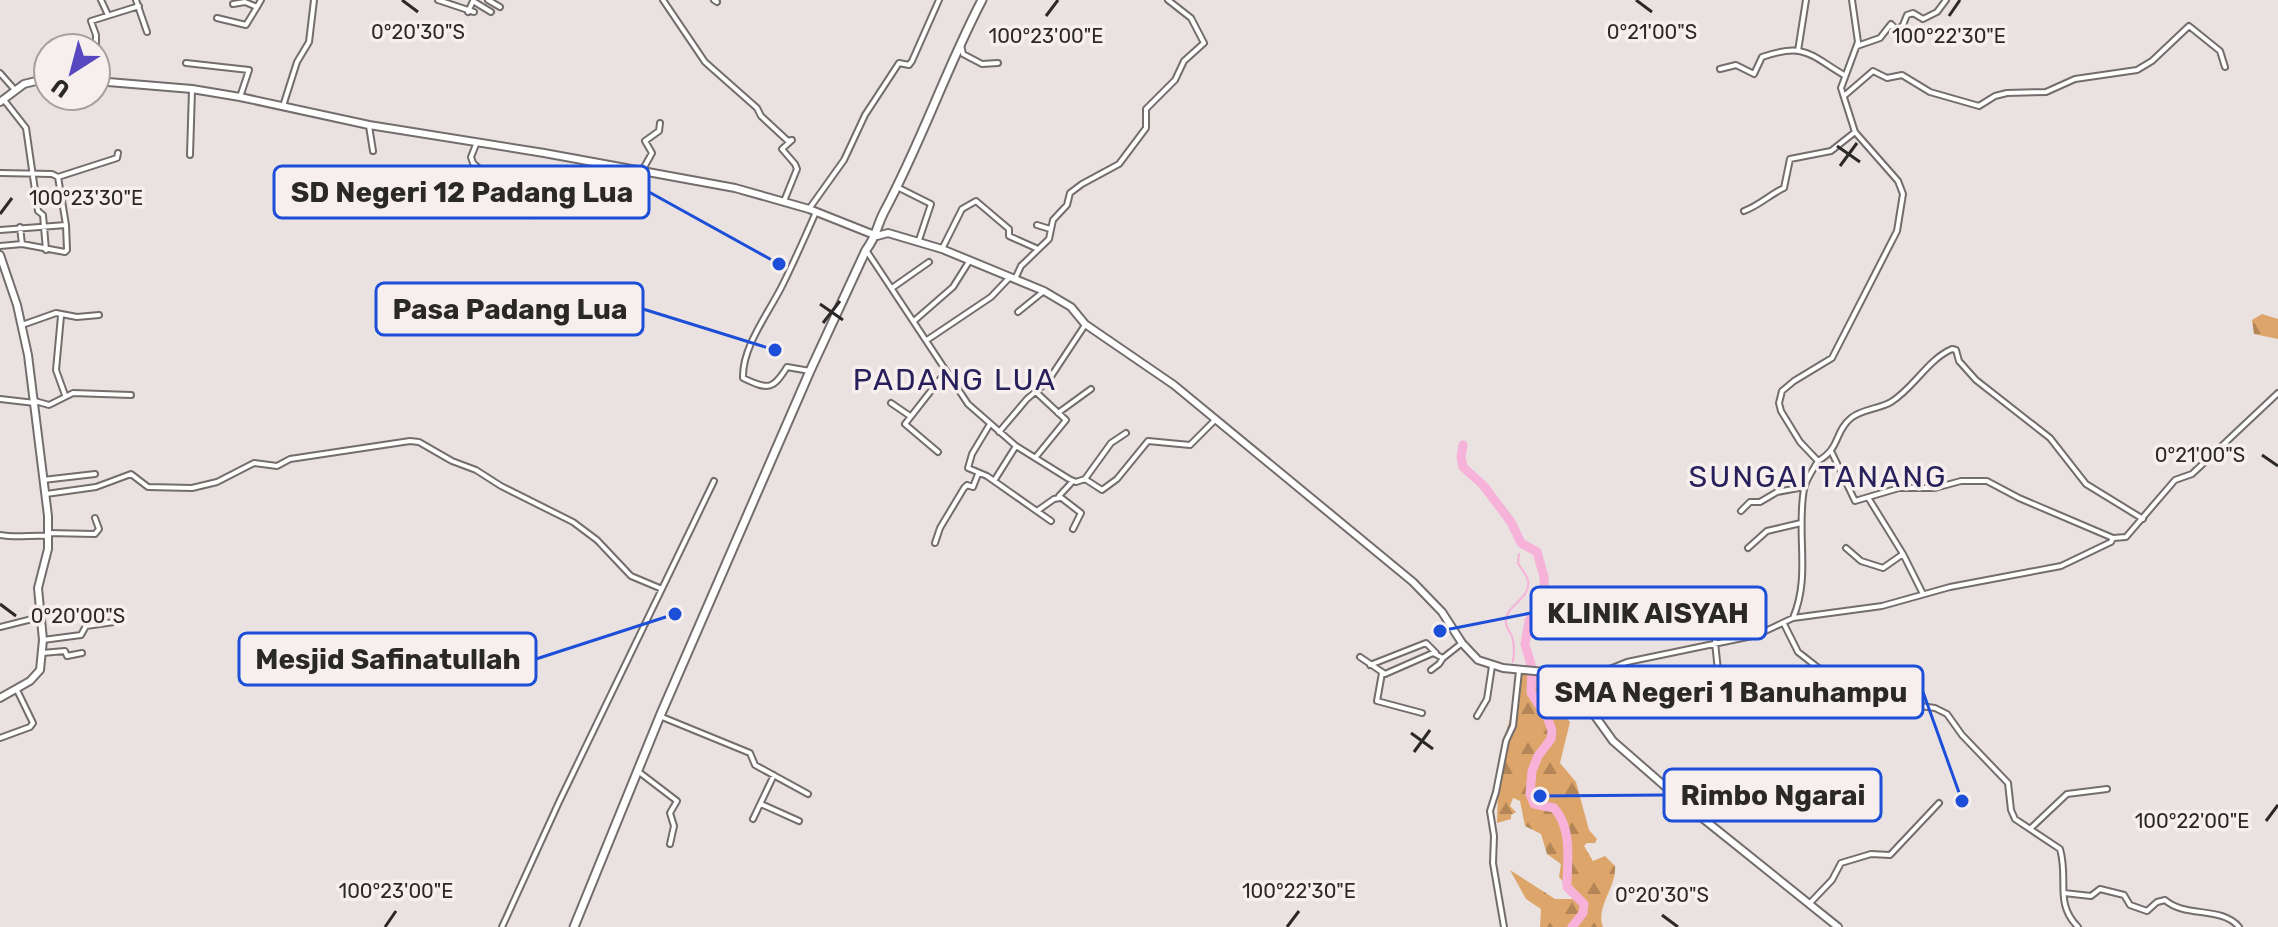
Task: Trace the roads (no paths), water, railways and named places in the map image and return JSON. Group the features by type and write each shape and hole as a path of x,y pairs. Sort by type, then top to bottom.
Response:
{"highway":[{"path":"577,925 660,716 810,371 866,250 877,236 882,216 899,188 960,43 982,0"}],"main road":[{"path":"2,100 32,81"},
{"path":"112,82 192,89 240,97 369,125 735,188 812,210 877,236 888,233 919,240 1044,291 1071,307 1085,324 1174,385 1413,582 1442,612 1462,643 1478,660 1492,666 1551,673 1572,684 1613,741 1691,809 1838,927"},
{"path":"0,255 22,325 35,402 48,534 48,549 38,588 43,640 38,673 20,688 0,698"}],"street":[{"path":"101,0 108,15"},
{"path":"136,0 147,32"},
{"path":"217,18 246,25 261,0"},
{"path":"283,106 297,62 309,42 314,0"},
{"path":"438,0 471,12 473,1 491,12"},
{"path":"488,0 500,7"},
{"path":"663,0 705,62 757,108 788,141 792,140 782,150 797,169 784,201"},
{"path":"810,371 787,367 777,384 772,386 753,383 742,375 745,359 784,284 812,210 844,160 865,115 899,63 909,65 912,61 939,0"},
{"path":"927,340 991,297 1013,278 1049,239 1055,216 1067,205 1074,190 1119,164 1146,128 1146,109 1173,82 1184,61 1204,43 1191,18 1168,0"},
{"path":"1798,51 1806,0"},
{"path":"1818,461 1800,442 1781,411 1782,391 1832,358 1897,231 1903,194 1898,181 1855,132 1841,88 1857,46 1852,0"},
{"path":"1857,46 1880,38 1891,24 1897,30 1907,15 1913,13 1923,19 1937,12 1946,0"},
{"path":"233,4 245,2 257,7"},
{"path":"95,32 91,21 139,6"},
{"path":"1844,96 1873,71 1887,78 1902,75 1930,92 1979,106 2007,93 2044,92 2075,79 2131,73 2147,65 2189,26 2220,51 2225,67"},
{"path":"960,43 963,54 982,64 998,63"},
{"path":"1720,69 1736,65 1754,74 1762,57 1776,52 1798,51 1818,56 1844,75"},
{"path":"186,63 249,70 240,97"},
{"path":"0,73 15,90"},
{"path":"190,155 192,89"},
{"path":"2,100 26,128 38,211 43,215 46,250"},
{"path":"642,171 652,153 645,141 659,131 660,123"},
{"path":"369,125 373,151"},
{"path":"1744,211 1762,204 1784,188 1790,159 1831,151 1855,132"},
{"path":"477,142 471,157 473,163 531,215"},
{"path":"0,173 52,174 58,177 117,158 118,153"},
{"path":"0,246 22,244 65,252 66,225 58,177"},
{"path":"899,188 931,204 919,240"},
{"path":"942,249 962,209 976,201 1009,229 1009,236 1038,249"},
{"path":"0,230 66,225"},
{"path":"1037,225 1050,229"},
{"path":"20,227 22,244"},
{"path":"866,250 968,404 1016,446 1073,481"},
{"path":"914,321 953,287 970,260"},
{"path":"892,288 929,262"},
{"path":"1018,312 1044,291"},
{"path":"22,325 53,313 61,316 99,315"},
{"path":"61,316 56,370 65,395"},
{"path":"999,432 1048,381 1085,324"},
{"path":"1793,618 1804,585 1801,523 1804,487 1818,461 1832,453 1850,418 1890,403 1924,369 1952,349 1956,350 1959,361 1976,380 2050,438 2086,484 2143,519"},
{"path":"938,452 906,425 910,416 947,374"},
{"path":"1058,413 1091,389"},
{"path":"1035,458 1066,421 1036,392"},
{"path":"1832,453 1852,500 1868,499 1899,488 1935,488 1961,481 1987,481 2113,538 2126,537 2175,480 2192,474 2278,393"},
{"path":"0,399 49,405 65,395 131,395"},
{"path":"891,403 910,416"},
{"path":"1060,498 1073,481 1085,479 1102,490 1117,479 1148,441 1190,445 1216,419"},
{"path":"974,481 967,464 990,424"},
{"path":"1085,479 1105,449 1126,433"},
{"path":"45,494 96,487 131,474 148,487 192,488 217,482 258,462 277,466 290,459 419,442 573,522 597,540 631,576 662,589"},
{"path":"994,481 1016,446"},
{"path":"43,480 95,474"},
{"path":"935,543 940,528 962,491 983,474 1051,521"},
{"path":"502,927 714,481"},
{"path":"1741,511 1750,502 1760,502 1777,492 1804,487"},
{"path":"1037,511 1060,498 1081,513 1073,529"},
{"path":"1868,499 1903,554 1923,594"},
{"path":"0,535 16,538 95,534 99,529 95,518"},
{"path":"1748,548 1767,531 1801,523"},
{"path":"1572,684 1627,662 1757,635 1793,618 1882,606 1923,594 2061,566 2111,542 2113,538"},
{"path":"1846,548 1861,561 1883,568 1903,554"},
{"path":"0,627 40,617"},
{"path":"43,640 81,635 86,626 121,621"},
{"path":"1784,624 1798,652 1830,677 1863,691 1935,708 1947,714 1962,735 2008,783 2012,815 2060,849 2064,872 2064,910 2078,927"},
{"path":"1715,642 1720,690"},
{"path":"1370,665 1426,643 1443,658"},
{"path":"1431,670 1462,643"},
{"path":"42,653 65,651 67,656 82,653"},
{"path":"1382,673 1436,653"},
{"path":"1360,657 1382,673"},
{"path":"1477,716 1487,699 1492,666"},
{"path":"1504,927 1493,863 1494,836 1490,811 1506,741 1513,726 1520,668"},
{"path":"1382,673 1377,701 1422,713"},
{"path":"0,738 30,727 33,723 20,688"},
{"path":"660,716 750,753 755,765 808,794"},
{"path":"637,771 677,801 670,813 674,824 670,844"},
{"path":"753,819 774,775"},
{"path":"2030,829 2067,794 2107,789"},
{"path":"1810,903 1832,880 1841,863 1871,854 1890,855 1939,803"},
{"path":"760,804 799,821"},
{"path":"2064,893 2091,896 2100,889 2124,895 2130,905 2147,911 2157,902 2165,900 2177,909 2230,919 2239,927"}],"waterway":[{"path":"1463,445 1463,467 1483,485 1511,522 1521,543 1537,552 1544,577 1545,598 1529,621 1525,644 1532,668 1531,693 1552,731 1551,739 1538,756 1532,771 1530,794 1534,804 1554,808 1564,826 1568,846 1567,887 1584,904 1583,913 1572,927"},
{"path":"1513,662 1514,643 1506,626 1506,617 1528,587 1528,580 1518,563 1519,554"}],"place":[{"name":"SD Negeri 12 Padang Lua","path":"779,264"},
{"name":"Pasa Padang Lua","path":"775,350"},
{"name":"Mesjid Safinatullah","path":"675,614"},
{"name":"KLINIK AISYAH","path":"1440,631"},
{"name":"Rimbo Ngarai","path":"1540,796"},
{"name":"SMA Negeri 1 Banuhampu","path":"1962,801"}],"district":[{"name":"PADANG LUA","path":"955,380"},
{"name":"SUNGAI TANANG","path":"1818,477"}]}
